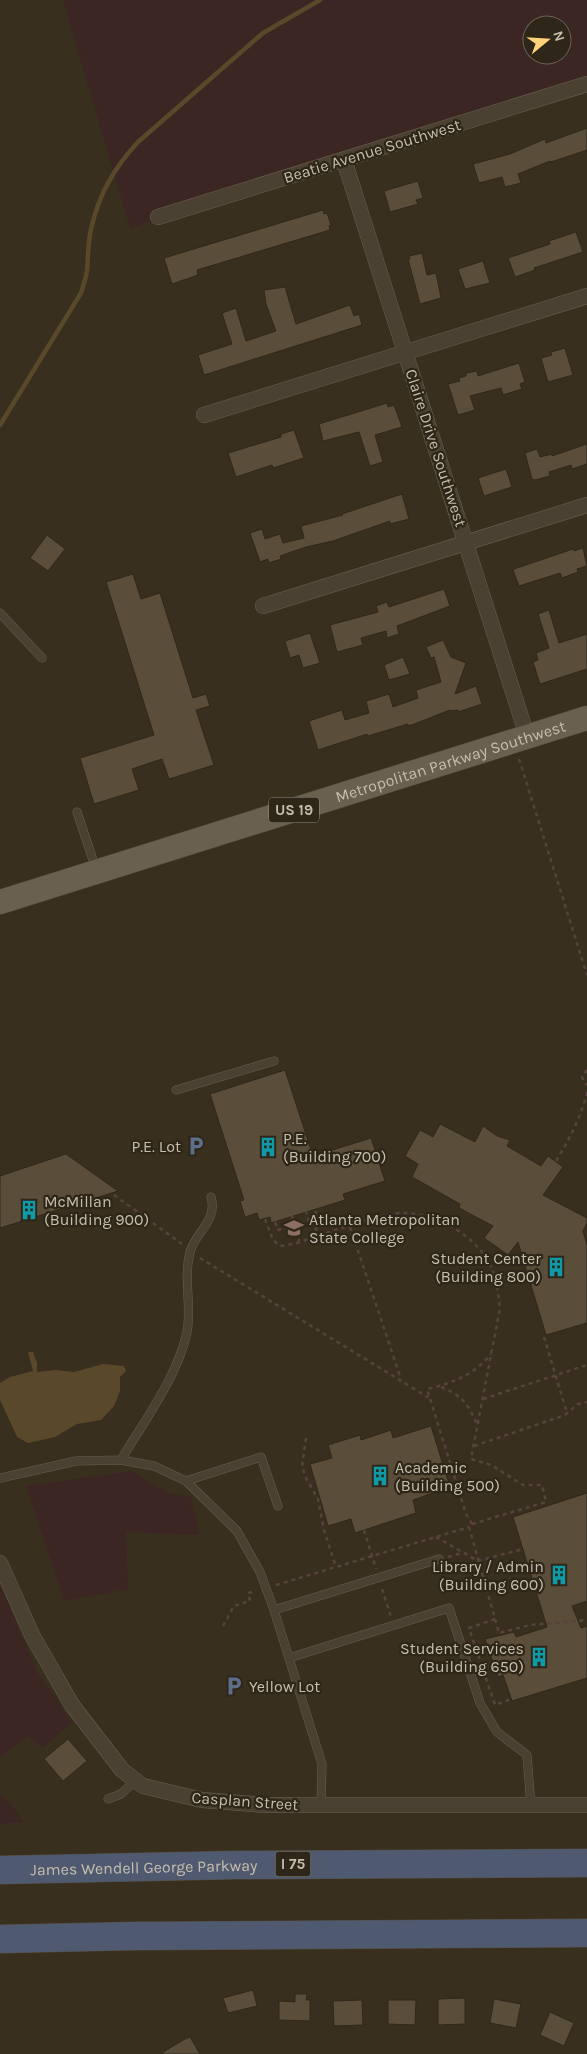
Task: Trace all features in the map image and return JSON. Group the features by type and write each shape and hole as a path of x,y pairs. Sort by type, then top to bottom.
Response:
{"highway":[{"name":"James Wendell George Parkway","path":"0,1870 237,1865 587,1863"},
{"path":"0,1939 134,1936 587,1933"}],"main road":[{"name":"Metropolitan Parkway Southwest","path":"0,902 587,718"}],"street":[{"name":"Beatie Avenue Southwest","path":"158,217 587,84"},
{"name":"Claire Drive Southwest","path":"344,160 466,542 520,739"},
{"path":"204,415 587,296"},
{"path":"263,606 587,505"},
{"name":"Casplan Street","path":"0,1563 32,1635 54,1675 90,1731 122,1770 135,1781 155,1789 202,1800 241,1804 322,1806 587,1805"}],"lane":[{"path":"0,613 42,658"},
{"path":"78,812 97,873"},
{"path":"176,1090 274,1061"},
{"path":"121,1460 170,1378 183,1350 187,1330 190,1251 210,1221 214,1206 211,1197"},
{"path":"186,1480 261,1458 278,1506"},
{"path":"0,1478 76,1461 121,1460 154,1466 186,1480 237,1531 260,1572 274,1610 322,1764 322,1806"},
{"path":"274,1610 439,1559"},
{"path":"289,1658 449,1608 480,1703 497,1732 527,1755 531,1806"},
{"path":"108,1799 121,1794 135,1781"}],"path":[{"path":"520,739 587,975"},
{"path":"587,1070 582,1076 587,1085"},
{"path":"556,1161 583,1110 587,1092"},
{"path":"114,1195 216,1268 429,1398"},
{"path":"311,1238 316,1233 318,1223 315,1210"},
{"path":"275,1222 278,1230 294,1225 309,1220 306,1212"},
{"path":"265,1218 273,1240 280,1246 386,1216 404,1213 425,1216 447,1224 477,1248 490,1266 498,1287 500,1308 471,1459 491,1465 523,1485 542,1485 546,1502 274,1586"},
{"path":"292,1216 299,1241"},
{"path":"350,1227 401,1381"},
{"path":"544,1337 567,1413"},
{"path":"472,1524 466,1514 426,1389 464,1378 482,1365 492,1352"},
{"path":"483,1399 587,1365"},
{"path":"439,1386 464,1399 478,1426"},
{"path":"474,1446 567,1413 578,1404 587,1402"},
{"path":"306,1438 302,1466 305,1476 318,1499 324,1530 336,1568"},
{"path":"468,1527 499,1633 530,1625 587,1620"},
{"path":"364,1530 388,1607"},
{"path":"436,1537 478,1561 523,1549"},
{"path":"439,1559 463,1553"},
{"path":"223,1626 234,1606 250,1601 248,1593 256,1591"},
{"path":"495,1619 469,1628 495,1705 511,1699"}],"shaded area":[{"path":"63,0 587,0 587,87 130,228"},
{"path":"28,1352 33,1352 37,1363 37,1372 55,1370 74,1372 103,1364 124,1366 126,1371 120,1377 120,1391 114,1406 101,1420 77,1424 55,1437 28,1443 17,1437 0,1400 0,1383 10,1377 33,1371"},
{"path":"131,1471 168,1493 191,1497 200,1535 126,1532 128,1589 64,1601 26,1486"},
{"path":"0,1584 37,1672 72,1722 43,1748 27,1736 0,1757"},
{"path":"0,1795 10,1803 24,1822 0,1824"}],"building":[{"path":"587,128 587,150 550,161 518,174 521,183 505,187 502,177 479,183 473,164 510,154 545,139 546,143"},
{"path":"418,181 423,198 416,200 418,204 390,212 384,191"},
{"path":"323,210 324,214 327,213 331,225 329,226 330,230 197,270 198,275 172,284 164,258"},
{"path":"576,232 583,252 534,268 535,270 515,277 508,258 550,244 549,241"},
{"path":"422,253 427,275 436,273 441,298 420,304 408,259 410,259 409,256"},
{"path":"483,261 490,283 465,289 458,269"},
{"path":"285,287 296,324 350,305 354,316 359,314 362,325 204,375 198,355 232,344 222,313 236,308 246,341 276,331 266,304 264,290"},
{"path":"565,348 573,375 548,382 541,358 552,355 551,352"},
{"path":"519,363 525,382 520,384 522,389 503,395 501,388 470,396 475,410 458,415 448,384 460,381 459,378 466,376 466,373 477,371 478,376"},
{"path":"387,403 388,407 394,405 402,427 375,435 383,462 370,466 359,432 323,441 319,424"},
{"path":"294,430 304,458 273,468 272,465 236,477 228,453 281,437 281,434"},
{"path":"587,444 587,464 572,469 571,465 549,472 550,476 532,479 525,453 537,449 540,457 552,454 552,456"},
{"path":"506,469 512,487 484,496 478,478"},
{"path":"402,494 409,519 390,524 390,521 333,541 306,547 280,556 281,559 269,563 268,559 260,562 250,533 262,529 265,539 280,534 283,543 304,538 301,526 343,515"},
{"path":"47,535 65,549 48,571 30,558"},
{"path":"583,548 587,566 577,569 578,572 562,578 560,573 519,586 514,569 573,549 574,551"},
{"path":"133,574 141,599 160,593 193,698 206,694 210,706 196,710 214,765 169,779 162,759 132,769 139,790 94,804 80,758 154,735 106,582"},
{"path":"444,589 450,606 397,626 399,634 387,638 386,631 361,638 363,645 337,652 330,625 378,612 376,606 387,602 389,607"},
{"path":"549,610 559,643 587,634 587,669 540,684 533,662 538,660 536,653 549,648 538,614"},
{"path":"310,633 320,663 303,668 299,655 290,658 285,641"},
{"path":"443,640 451,657 466,663 455,694 476,686 482,704 458,712 458,710 450,710 409,726 408,724 368,736 367,734 318,750 309,721 342,710 345,720 369,713 366,701 389,694 393,707 418,698 416,690 441,682 434,657 431,658 426,647"},
{"path":"403,657 410,674 389,680 384,665"},
{"name":"P.E. (Building 700)","path":"285,1070 313,1156 371,1138 385,1181 343,1194 345,1200 271,1223 270,1217 259,1220 257,1213 245,1217 240,1201 244,1200 210,1094"},
{"path":"440,1124 475,1142 483,1126 497,1136 510,1140 507,1146 541,1166 548,1156 563,1167 543,1195 587,1218 583,1231 587,1245 587,1323 546,1335 518,1242 508,1255 484,1238 493,1226 459,1208 460,1204 412,1177 418,1164 405,1156 420,1130 433,1137"},
{"name":"McMillan (Building 900)","path":"66,1154 118,1191 0,1228 0,1176"},
{"name":"Academic (Building 500)","path":"431,1426 450,1487 413,1500 416,1513 355,1533 351,1519 328,1526 310,1464 332,1458 328,1445 360,1435 361,1440 391,1430 393,1438"},
{"path":"587,1493 587,1601 572,1606 581,1628 587,1626 587,1678 512,1701 503,1675 498,1677 485,1639 514,1632 516,1637 547,1627 513,1517"},
{"path":"68,1739 87,1761 63,1781 44,1759"},
{"path":"253,1990 257,2006 228,2013 223,1998"},
{"path":"295,1994 307,1994 306,2000 310,2000 310,2021 279,2020 279,2001 295,2002"},
{"path":"465,1998 465,2024 438,2025 438,1999"},
{"path":"494,1999 521,2004 516,2028 490,2023"},
{"path":"362,2000 363,2025 334,2026 333,2001"},
{"path":"388,2000 416,2000 415,2025 388,2024"},
{"path":"550,2012 574,2023 564,2046 540,2035"},
{"path":"190,2037 200,2054 160,2054 185,2039"}],"waterway":[{"path":"0,425 81,293 87,274 89,240 94,216 108,182 122,162 138,142 263,33 320,0"}],"place":[{"name":"P.E. Lot","path":"196,1146"},
{"name":"P.E. (Building 700)","path":"268,1147"},
{"name":"McMillan (Building 900)","path":"29,1210"},
{"name":"Atlanta Metropolitan State College","path":"294,1228"},
{"name":"Student Center (Building 800)","path":"556,1267"},
{"name":"Academic (Building 500)","path":"380,1476"},
{"name":"Library / Admin (Building 600)","path":"559,1575"},
{"name":"Student Services (Building 650)","path":"539,1657"},
{"name":"Yellow Lot","path":"234,1686"}]}
